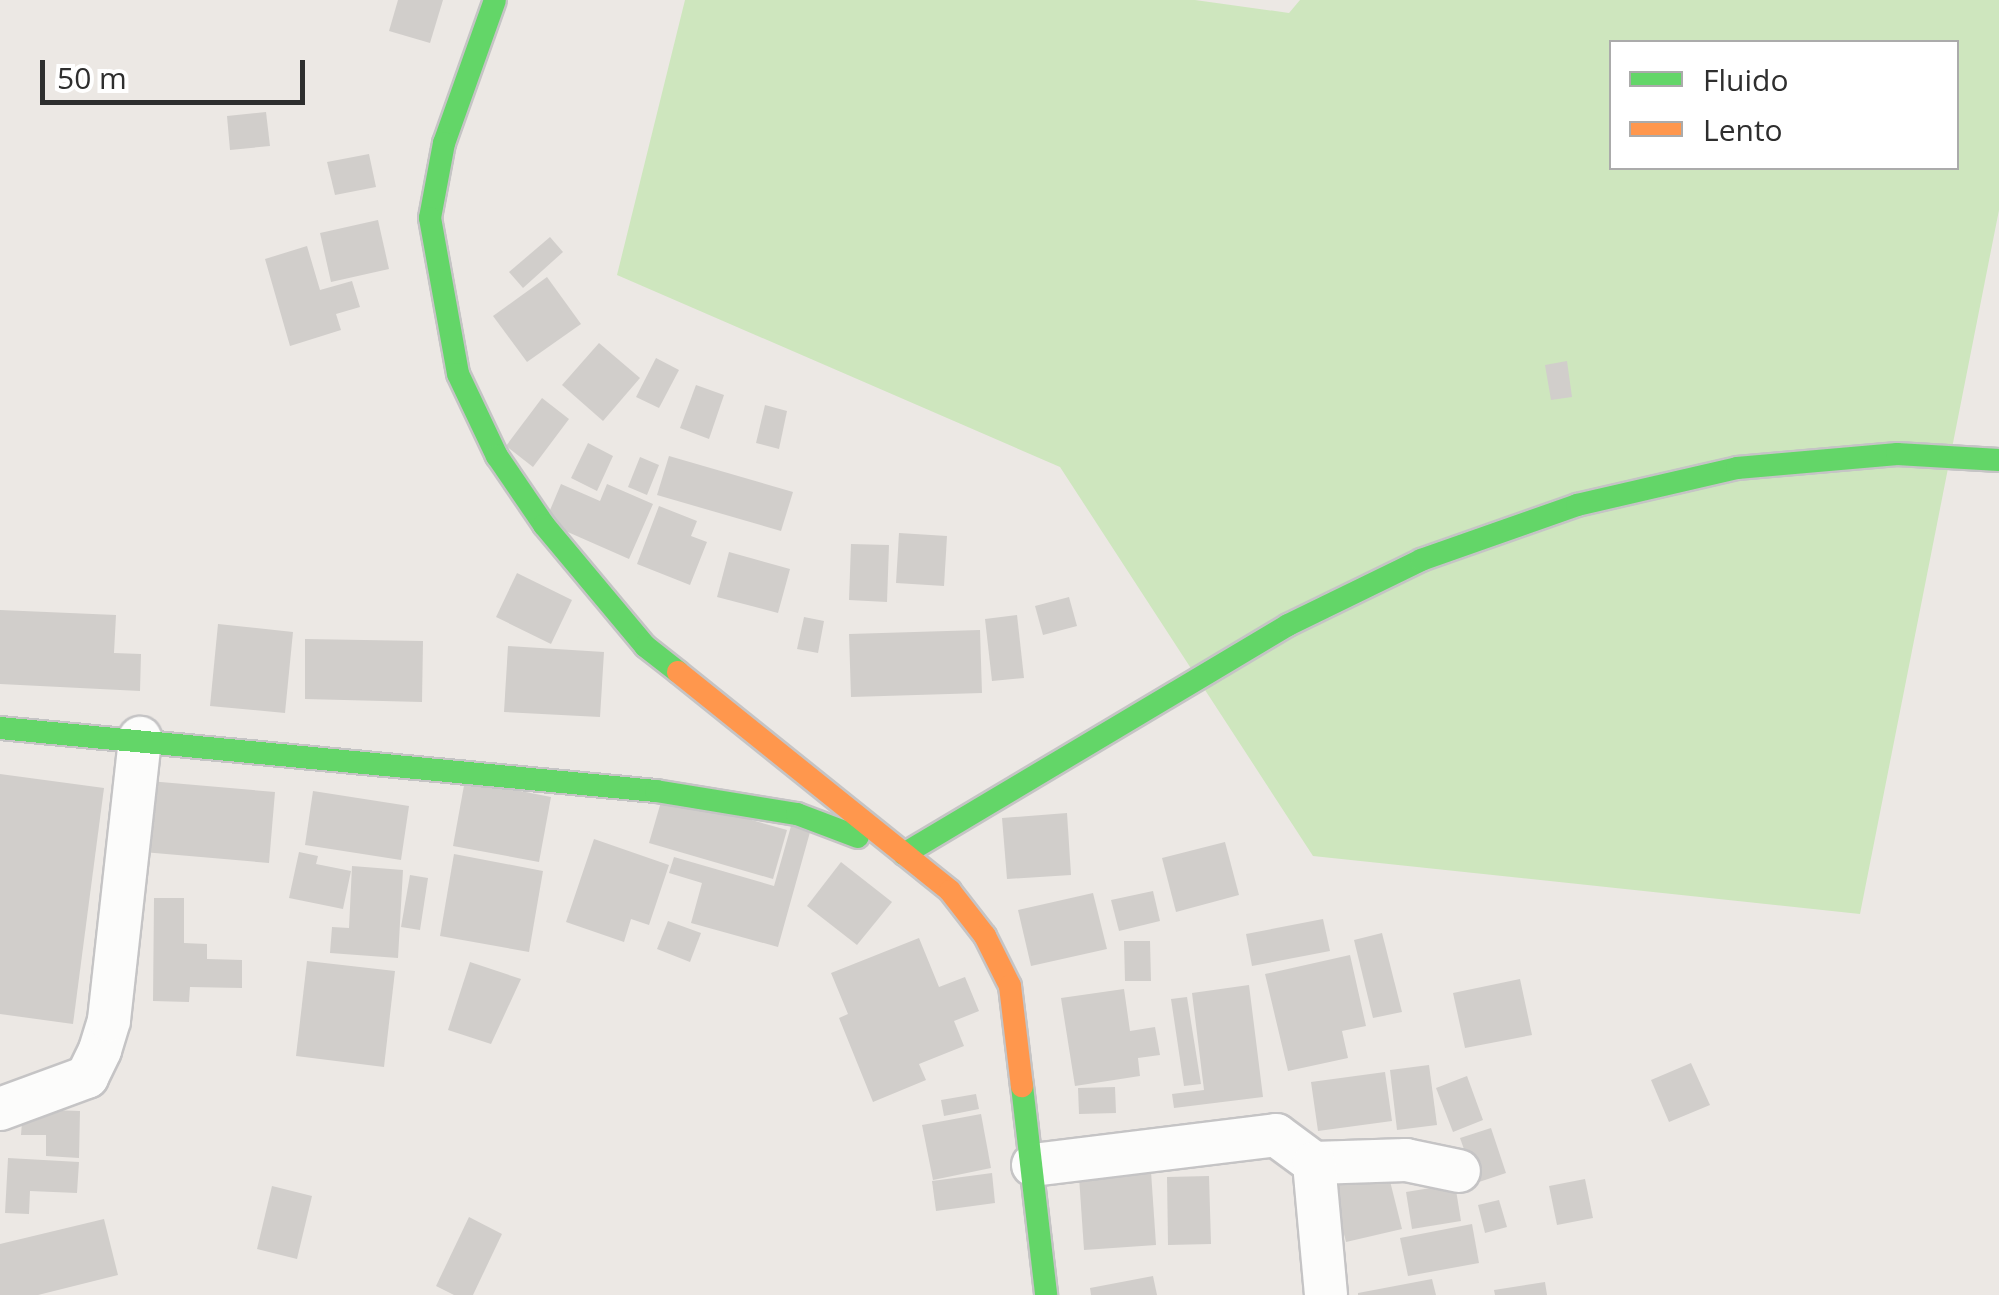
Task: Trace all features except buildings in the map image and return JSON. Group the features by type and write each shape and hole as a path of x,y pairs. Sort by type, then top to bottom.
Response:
{"street":[{"path":"495,0 444,143 430,218 439,296 458,374 497,456 592,590 645,646 950,891 986,936 1010,986 1046,1295"},
{"path":"904,854 1288,625 1421,560 1577,505 1736,468 1897,454 1999,460"},
{"path":"0,728 140,738 656,791 797,814 904,854"},
{"path":"0,1110 87,1077 100,1050 109,1020 140,738"},
{"path":"1033,1164 1276,1136 1314,1162 1406,1160 1459,1171"},
{"path":"1314,1162 1326,1295"}],"green space":[{"path":"685,0 1195,0 1289,13 1300,0 1999,0 1999,210 1860,914 1313,856 1060,467 617,275"}],"traffic: fast":[{"path":"495,0 444,143 430,218 458,374 497,456 544,525 645,646 678,672"},
{"path":"904,854 1288,625 1421,560 1577,505 1737,468 1897,454 1999,460"},
{"path":"0,728 656,791 797,814 858,837"},
{"path":"1022,1086 1046,1295"}],"traffic: slow":[{"path":"678,672 950,891 985,936 1010,986 1022,1086"}]}
